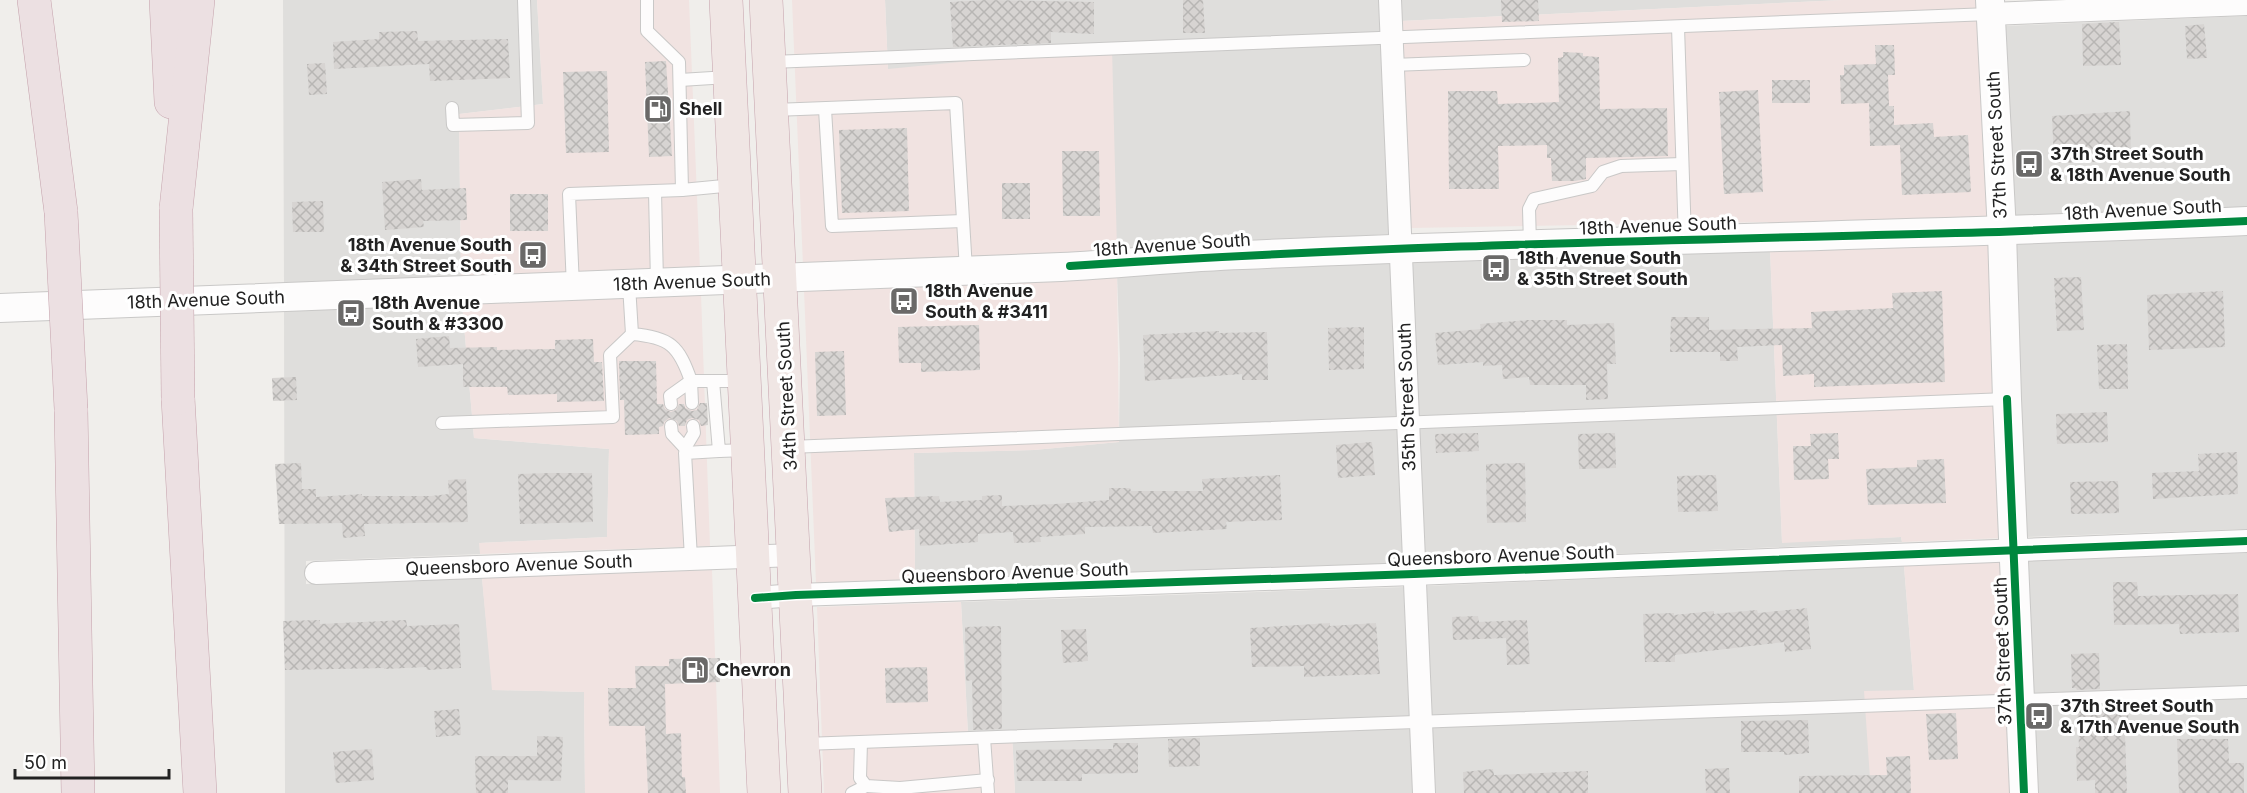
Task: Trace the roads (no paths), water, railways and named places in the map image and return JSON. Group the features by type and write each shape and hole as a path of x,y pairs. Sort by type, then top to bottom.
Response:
{"highway":[{"path":"34,0 61,212"},
{"path":"54,0 61,212 71,409 78,793"},
{"path":"166,0 176,209 178,398 200,793"},
{"path":"176,209 198,0"},
{"path":"726,0 740,280 729,381 734,450 753,556 764,793"},
{"name":"34th Street South","path":"766,0 805,793"}],"street":[{"name":"35th Street South","path":"1390,0 1424,793"},
{"path":"1990,7 2247,4"},
{"name":"37th Street South","path":"1990,7 2002,232 2024,793"},
{"name":"18th Avenue South","path":"0,308 781,279 1070,266 1236,255 1530,244 2002,232 2247,221"},
{"name":"Queensboro Avenue South","path":"755,598 2247,541"},
{"name":"Queensboro Avenue South","path":"316,573 794,555"}],"lane":[{"path":"452,108 453,125 528,123 525,0"},
{"path":"647,0 647,31 679,62 682,190"},
{"path":"770,62 1678,27 1990,7"},
{"path":"1678,27 1685,240"},
{"path":"1392,65 1524,60"},
{"path":"680,80 730,77"},
{"path":"772,110 956,103 966,270"},
{"path":"825,109 832,226 963,221"},
{"path":"1530,244 1529,208 1534,199 1592,186 1603,172 1621,166 1682,164"},
{"path":"573,287 569,194 682,190 735,185"},
{"path":"655,191 657,284"},
{"path":"628,285 632,334"},
{"path":"442,423 613,417 610,355 632,334 655,335 677,350 691,381 692,403"},
{"path":"671,404 670,396 691,381 729,381"},
{"path":"789,447 2007,399"},
{"path":"671,426 672,434 685,450"},
{"path":"691,558 685,450 694,433 693,426"},
{"path":"685,450 734,450"},
{"path":"803,744 2247,692"},
{"path":"852,793 866,786 936,789 988,787 984,738"},
{"path":"861,742 860,778 866,786"}],"place":[{"name":"Shell","path":"658,109"},
{"name":"37th Street South & 18th Avenue South","path":"2029,164"},
{"name":"18th Avenue South & 34th Street South","path":"533,255"},
{"name":"18th Avenue South & 35th Street South","path":"1496,268"},
{"name":"18th Avenue South & #3411","path":"904,301"},
{"name":"18th Avenue South & #3300","path":"351,313"},
{"name":"Chevron","path":"695,670"},
{"name":"37th Street South & 17th Avenue South","path":"2039,716"}]}
